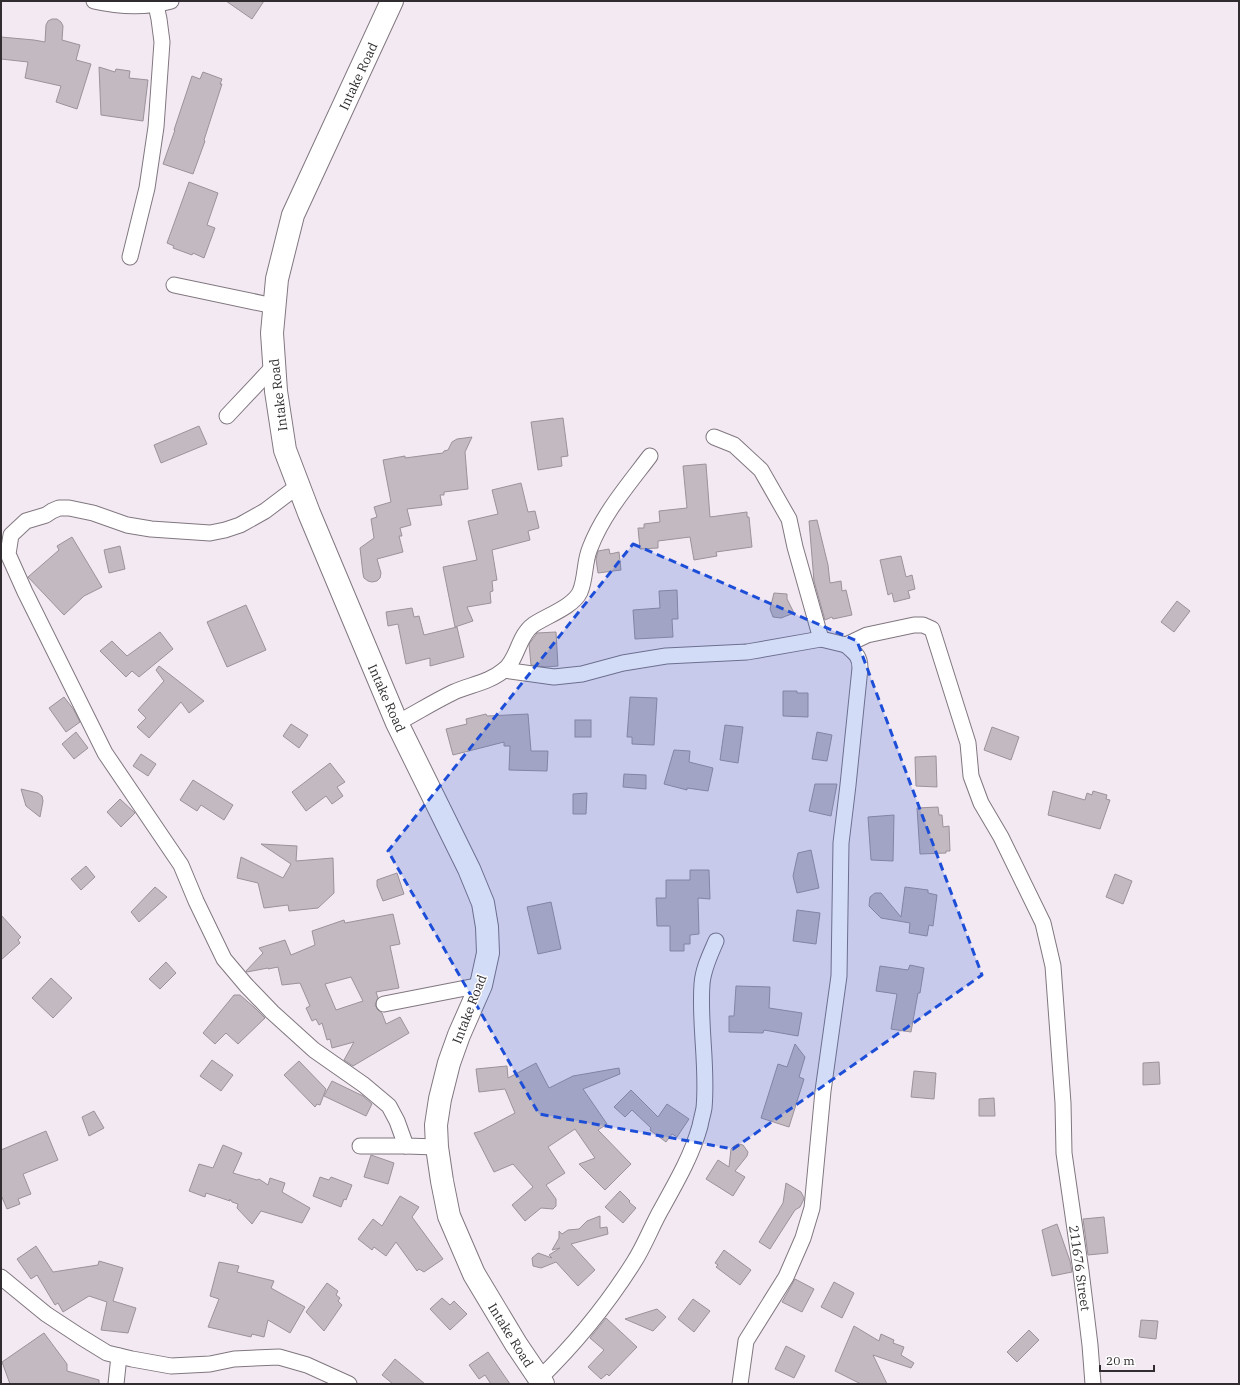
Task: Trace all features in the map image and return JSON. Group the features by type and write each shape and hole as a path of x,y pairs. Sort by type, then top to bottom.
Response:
{"street":[{"path":"94,1 130,6 156,5 171,1"},
{"name":"Intake Road","path":"392,1 293,215 277,279 274,306 272,334 276,391 285,450 298,486 398,723 469,869 483,903 487,927 488,953 481,985 449,1063 440,1100 436,1125 437,1147 449,1216 474,1274 516,1344 541,1381"},
{"path":"130,257 147,188 156,127 162,42 156,5"},
{"path":"174,285 274,306"},
{"path":"227,416 274,366"},
{"path":"714,437 734,445 761,470 789,519 820,639"},
{"path":"398,723 454,692 489,679 504,670 511,662 520,641 532,626 564,608 579,593 589,549 594,538 623,491 650,456"},
{"path":"298,486 265,511 240,525 210,533 151,529 127,525 93,513 69,508 59,508 46,515 26,521 12,535 8,554 24,592 105,752 181,865 199,908 224,959 272,1012 314,1050 364,1084 389,1106 397,1121 406,1146"},
{"name":"211676 Street","path":"846,645 867,635 914,625 924,625 932,629 968,743 971,776 981,803 1001,837 1043,923 1053,966 1063,1103 1064,1153 1081,1271 1093,1384"},
{"path":"504,670 554,677 582,674 623,663 666,656 747,652 820,639 846,645 857,655 860,661 841,844 839,976 823,1091 812,1208 803,1238 786,1277 746,1341 740,1384"},
{"path":"541,1381 612,1296 635,1260 682,1172 695,1142 704,1109 705,1071 701,1012 702,983 704,972 716,941"},
{"path":"384,1004 481,985"},
{"path":"360,1146 437,1147"},
{"path":"1,1277 46,1314 107,1352 119,1356 171,1366 210,1364 234,1359 279,1357 307,1365 349,1384"},
{"path":"116,1384 119,1356"}],"highlighted area":[{"path":"633,544 857,641 982,975 733,1149 539,1114 388,851"}],"building":[{"path":"226,1 264,1 252,19"},
{"path":"57,19 63,26 62,40 80,45 76,60 91,64 77,109 56,102 61,86 25,78 28,62 1,59 1,37 45,42 46,25 48,21"},
{"path":"99,67 115,72 116,69 130,71 129,78 148,80 143,121 101,115"},
{"path":"203,72 222,79 220,84 222,84 204,140 205,141 193,174 163,164 192,76 200,79"},
{"path":"189,182 218,193 207,225 215,228 204,258 193,253 192,255 173,248 174,246 167,243"},
{"path":"563,418 568,456 561,457 562,466 538,470 531,422"},
{"path":"199,426 207,444 161,463 154,445"},
{"path":"472,437 465,452 468,489 444,492 444,495 440,495 442,505 407,509 411,525 400,528 402,536 399,536 403,552 377,559 381,573 380,578 377,581 368,581 364,578 363,574 360,548 374,538 371,519 377,517 374,507 391,502 383,460 405,456 405,458 443,453 444,451 448,450 452,442 457,439"},
{"path":"706,464 710,517 747,512 747,517 749,517 752,547 716,552 717,556 694,560 690,537 658,541 658,548 640,549 638,528 644,528 644,524 660,522 659,511 687,508 683,466"},
{"path":"521,483 528,512 535,511 539,528 528,531 530,540 492,550 497,580 492,581 493,591 490,592 491,603 467,607 473,621 455,627 443,567 477,560 468,521 498,514 492,490"},
{"path":"817,520 828,565 830,583 841,581 842,591 846,590 852,615 833,619 832,617 825,620 814,581 809,521"},
{"path":"72,537 102,587 84,596 64,615 28,577 59,550 57,546"},
{"path":"120,546 125,569 109,573 104,550"},
{"path":"609,549 610,554 619,552 621,570 598,573 596,559 598,551"},
{"path":"901,556 906,577 912,575 915,589 908,591 910,598 894,602 892,593 888,595 880,560"},
{"path":"677,590 678,619 672,619 673,637 635,639 633,610 660,608 659,591"},
{"path":"774,593 787,594 787,599 794,613 781,618 773,617 770,609"},
{"path":"1177,601 1190,611 1174,632 1161,622"},
{"path":"246,605 266,650 227,667 207,622"},
{"path":"412,608 414,617 419,616 424,635 457,627 464,657 430,666 430,658 406,664 398,624 388,626 386,612"},
{"path":"160,632 173,649 139,677 132,671 126,677 100,651 112,641 127,656"},
{"path":"556,632 558,666 546,667 531,665 529,644 537,633"},
{"path":"159,666 204,701 189,713 181,702 149,738 137,727 146,718 138,710 164,681 156,670"},
{"path":"783,691 808,693 808,717 783,716"},
{"path":"64,697 74,710 80,722 66,732 49,708"},
{"path":"630,697 657,698 654,745 632,744 632,737 627,737"},
{"path":"486,714 487,716 528,714 531,751 548,751 547,771 509,770 510,746 504,746 504,742 453,755 446,729 467,724 466,719"},
{"path":"575,720 591,720 591,737 575,737"},
{"path":"291,724 308,735 299,748 283,736"},
{"path":"725,725 743,727 738,763 720,760"},
{"path":"992,727 1019,737 1011,760 984,750"},
{"path":"76,732 88,748 74,759 62,744"},
{"path":"817,732 832,735 827,761 812,759"},
{"path":"674,750 690,751 689,762 713,768 708,791 687,788 687,790 664,784"},
{"path":"141,754 156,764 148,776 133,766"},
{"path":"936,756 937,787 916,786 915,757"},
{"path":"330,763 345,782 337,787 343,796 332,804 326,796 306,811 292,792"},
{"path":"624,774 646,775 646,789 623,787"},
{"path":"193,780 233,805 224,820 201,805 197,811 180,800"},
{"path":"815,784 837,784 831,816 809,811"},
{"path":"21,789 38,793 42,796 43,801 40,817 26,806"},
{"path":"1053,791 1085,800 1087,793 1092,795 1093,791 1107,795 1106,799 1110,800 1100,829 1048,815"},
{"path":"587,793 586,814 573,814 573,794"},
{"path":"120,799 135,813 121,827 107,812"},
{"path":"938,807 939,815 942,815 943,827 949,826 950,851 946,851 946,853 920,854 917,808"},
{"path":"894,815 893,861 871,860 868,817"},
{"path":"261,844 297,846 296,861 333,858 334,893 318,908 289,911 288,905 264,908 258,883 237,878 241,857 283,878 291,864"},
{"path":"811,850 819,888 797,893 793,876 798,853"},
{"path":"86,866 95,877 81,890 71,879"},
{"path":"690,870 709,870 710,899 698,898 699,934 690,935 690,944 684,944 684,951 670,951 670,926 657,926 656,898 666,898 666,880 690,880"},
{"path":"397,873 404,894 383,901 377,886 377,880"},
{"path":"1115,874 1132,881 1123,904 1106,897"},
{"path":"155,887 167,897 139,922 131,912"},
{"path":"905,887 928,890 928,893 937,895 933,926 929,925 927,936 909,933 910,923 881,918 869,906 870,897 875,893 881,893 901,917"},
{"path":"551,902 561,949 538,954 527,907"},
{"path":"797,910 820,913 816,944 793,941"},
{"path":"393,914 400,944 390,946 399,988 376,992 378,998 375,1005 382,1013 386,1024 400,1017 409,1033 353,1066 344,1060 354,1042 332,1048 330,1039 327,1040 322,1023 319,1025 316,1019 312,1021 306,1008 310,1006 300,983 282,985 278,967 246,971 263,953 259,948 285,940 291,955 315,945 312,931 344,920 345,923","holes":["351,977 363,1001 336,1010 325,984"]},
{"path":"1,915 21,937 18,940 20,943 1,960"},
{"path":"166,962 176,973 160,989 149,979"},
{"path":"910,965 924,968 911,1032 891,1029 897,994 876,991 880,966 908,970"},
{"path":"51,978 72,998 53,1018 32,998"},
{"path":"736,986 770,987 769,1008 802,1013 798,1036 764,1030 763,1033 729,1032 729,1016 734,1016"},
{"path":"234,995 240,995 265,1018 238,1044 226,1033 215,1044 203,1033"},
{"path":"795,1044 805,1057 799,1077 804,1079 789,1127 761,1118 778,1064 787,1067"},
{"path":"212,1060 233,1075 221,1091 200,1076"},
{"path":"299,1061 326,1089 320,1105 317,1104 315,1107 284,1075"},
{"path":"1159,1062 1160,1084 1143,1085 1143,1063"},
{"path":"536,1063 549,1088 573,1076 619,1068 620,1074 583,1089 607,1124 598,1130 631,1164 605,1190 579,1164 595,1158 575,1129 548,1147 565,1173 546,1185 556,1199 556,1206 553,1209 541,1208 525,1221 512,1205 533,1187 513,1164 494,1172 474,1133 481,1131 515,1113 505,1089 479,1092 476,1069 507,1066 508,1078"},
{"path":"914,1071 936,1073 934,1099 911,1097"},
{"path":"332,1081 363,1096 372,1104 366,1116 324,1096"},
{"path":"631,1090 658,1117 667,1104 689,1119 677,1137 672,1134 666,1142 650,1130 651,1128 632,1110 625,1117 614,1107"},
{"path":"994,1098 995,1116 979,1116 979,1099"},
{"path":"94,1111 104,1128 89,1136 82,1117"},
{"path":"46,1131 58,1160 23,1174 31,1194 18,1199 20,1204 7,1209 1,1195 1,1150"},
{"path":"738,1144 743,1145 748,1152 747,1156 735,1171 745,1177 733,1196 706,1179 718,1160 729,1167 731,1149"},
{"path":"223,1145 242,1153 233,1173 257,1180 259,1179 268,1185 270,1178 285,1183 282,1192 310,1208 302,1223 261,1211 252,1224 237,1208 238,1204 232,1202 230,1199 230,1201 206,1193 205,1197 189,1191 199,1164 213,1168"},
{"path":"371,1155 394,1163 388,1184 364,1177"},
{"path":"320,1177 329,1180 331,1177 352,1185 346,1200 344,1199 341,1207 313,1196"},
{"path":"786,1183 801,1192 804,1198 800,1207 795,1210 770,1249 759,1242 783,1203"},
{"path":"620,1191 636,1208 623,1223 605,1207"},
{"path":"400,1196 419,1207 412,1217 443,1259 424,1272 419,1269 417,1271 396,1242 386,1256 374,1247 372,1250 358,1239 373,1219 382,1226"},
{"path":"600,1216 600,1228 607,1227 608,1234 571,1244 595,1270 578,1286 556,1262 541,1268 533,1266 532,1258 538,1253 552,1258 549,1255 560,1248 552,1250 559,1238 559,1231 562,1234 568,1230 579,1229 587,1221"},
{"path":"1104,1217 1108,1253 1088,1255 1083,1219"},
{"path":"1057,1224 1070,1261 1072,1272 1052,1276 1042,1230"},
{"path":"36,1246 53,1272 98,1265 99,1261 123,1268 113,1301 136,1308 128,1333 101,1330 107,1302 89,1296 63,1312 58,1303 55,1305 37,1275 31,1279 17,1259"},
{"path":"724,1250 751,1270 740,1285 716,1267 718,1265 715,1263"},
{"path":"219,1262 239,1266 237,1272 274,1281 271,1288 305,1307 290,1333 268,1320 264,1337 252,1334 251,1337 208,1327 219,1299 210,1296"},
{"path":"795,1279 814,1289 802,1312 782,1302"},
{"path":"834,1282 854,1293 842,1318 821,1307"},
{"path":"327,1283 338,1291 336,1295 340,1298 338,1301 342,1305 324,1331 306,1312"},
{"path":"442,1298 450,1305 454,1301 467,1314 450,1330 430,1309"},
{"path":"693,1299 710,1311 694,1332 678,1319"},
{"path":"657,1309 666,1317 653,1331 625,1319"},
{"path":"606,1318 637,1347 609,1376 607,1374 601,1379 588,1367 604,1350 590,1338"},
{"path":"1141,1320 1158,1321 1156,1339 1139,1337"},
{"path":"854,1326 879,1341 881,1334 894,1340 893,1343 904,1347 901,1355 914,1363 911,1368 873,1355 887,1384 861,1384 835,1371"},
{"path":"1029,1330 1039,1340 1017,1362 1007,1352"},
{"path":"44,1333 67,1364 67,1371 99,1380 99,1384 10,1384 2,1362"},
{"path":"786,1346 805,1356 794,1378 775,1369"},
{"path":"488,1352 510,1384 491,1384 485,1375 479,1379 469,1365"},
{"path":"395,1359 425,1384 393,1384 382,1375"}]}
